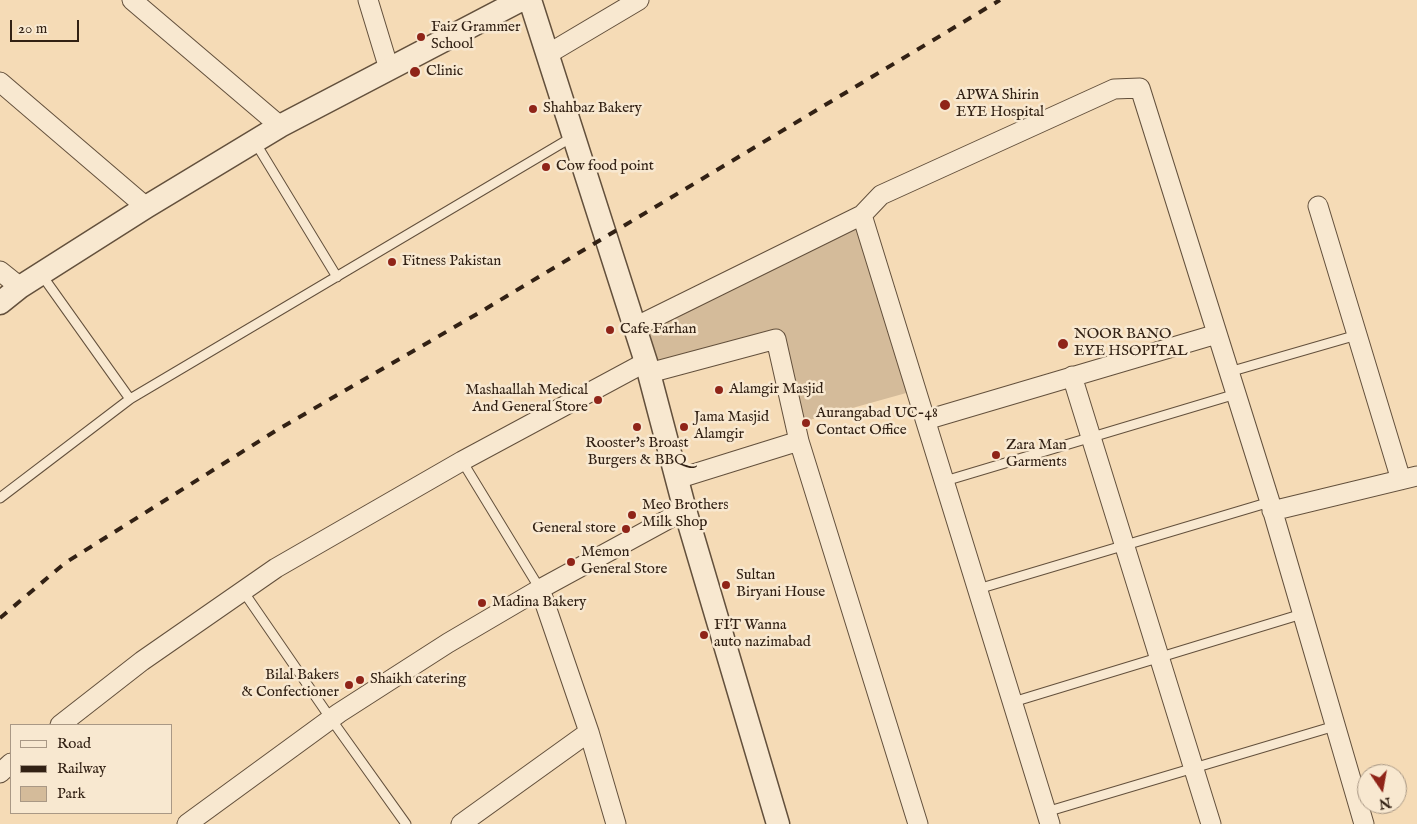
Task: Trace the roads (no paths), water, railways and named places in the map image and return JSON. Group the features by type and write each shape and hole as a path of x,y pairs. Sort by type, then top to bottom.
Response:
{"street":[{"path":"132,0 280,126"},
{"path":"0,303 41,274 280,126 521,0"},
{"path":"530,0 648,367 685,510 778,824"},
{"path":"548,54 639,0"},
{"path":"367,1 389,69"},
{"path":"0,82 146,208"},
{"path":"635,327 862,215 880,195 1114,89 1140,88 1271,507 1364,824"},
{"path":"1271,507 1409,478 1357,336 1318,206"},
{"path":"862,215 1048,818"},
{"path":"0,271 20,288"},
{"path":"926,420 1217,334"},
{"path":"61,724 142,661 276,568 462,461 648,367 776,339 799,441 918,824"},
{"path":"1072,376 1211,824"},
{"path":"677,479 799,441"},
{"path":"197,821 331,719 448,642 685,510"},
{"path":"540,590 588,732 616,824"},
{"path":"461,824 588,732"},
{"path":"0,772 10,764"}],"lane":[{"path":"0,498 130,399 575,136"},
{"path":"254,142 337,277"},
{"path":"41,274 130,399"},
{"path":"1229,372 1357,336"},
{"path":"945,481 1236,394"},
{"path":"462,461 540,590"},
{"path":"978,589 1124,545 1271,507"},
{"path":"243,591 406,824"},
{"path":"1013,702 1302,614"},
{"path":"1048,818 1194,768 1335,726"}],"railway":[{"path":"0,618 65,563 277,430 477,314 1000,0"}],"place":[{"name":"Faiz Grammer School","path":"421,37"},
{"name":"Clinic","path":"415,72"},
{"name":"APWA Shirin EYE Hospital","path":"945,105"},
{"name":"Shahbaz Bakery","path":"533,109"},
{"name":"Cow food point","path":"546,167"},
{"name":"Fitness Pakistan","path":"392,262"},
{"name":"Cafe Farhan","path":"610,330"},
{"name":"NOOR BANO EYE HSOPITAL","path":"1063,344"},
{"name":"Alamgir Masjid","path":"719,390"},
{"name":"Mashaallah Medical And General Store","path":"598,400"},
{"name":"Aurangabad UC-48 Contact Office","path":"806,423"},
{"name":"Rooster's Broast Burgers & BBQ","path":"637,427"},
{"name":"Jama Masjid Alamgir","path":"684,427"},
{"name":"Zara Man Garments","path":"996,455"},
{"name":"Meo Brothers Milk Shop","path":"632,515"},
{"name":"General store","path":"626,529"},
{"name":"Memon General Store","path":"571,562"},
{"name":"Sultan Biryani House","path":"726,585"},
{"name":"Madina Bakery","path":"482,603"},
{"name":"FIT Wanna auto nazimabad","path":"704,635"},
{"name":"Shaikh catering","path":"360,680"},
{"name":"Bilal Bakers & Confectioner","path":"349,685"}]}
